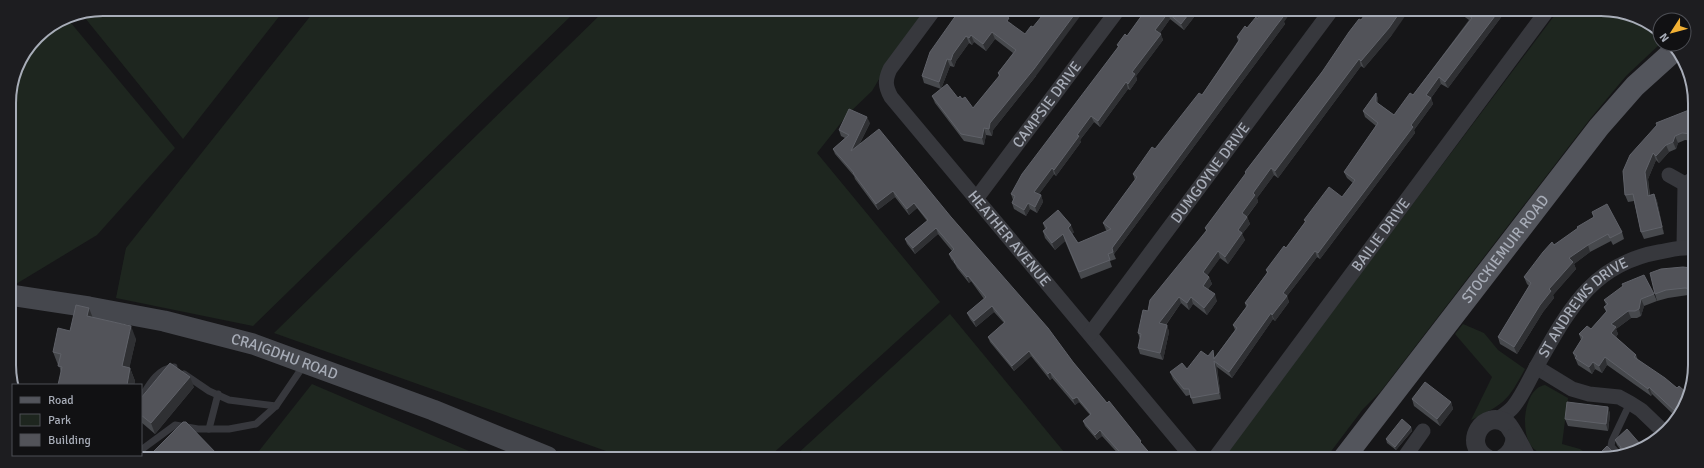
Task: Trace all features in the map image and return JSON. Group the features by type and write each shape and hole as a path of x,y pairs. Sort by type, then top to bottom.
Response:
{"main road":[{"name":"STOCKIEMUIR ROAD","path":"1349,452 1599,127 1635,86 1672,53"},
{"name":"CRAIGDHU ROAD","path":"16,296 89,306 164,321 253,344 433,410 536,452"}],"street":[{"name":"HEATHER AVENUE","path":"929,16 890,69 886,79 886,88 976,199 1188,452"},
{"name":"CAMPSIE DRIVE","path":"976,199 1113,16"},
{"name":"DUMGOYNE DRIVE","path":"1090,334 1327,16"},
{"name":"BAILIE DRIVE","path":"1219,452 1543,16"},
{"name":"ST ANDREWS DRIVE","path":"1669,175 1688,181"},
{"name":"ST ANDREWS DRIVE","path":"1508,429 1513,407 1564,318 1588,288 1605,273 1625,262 1650,254 1688,247"},
{"path":"1536,367 1572,389 1589,394 1618,397 1630,402 1641,410 1660,428"},
{"path":"1472,451 1480,426 1491,421 1508,429 1523,452"},
{"path":"1508,429 1511,451 1510,452"},
{"path":"1408,452 1423,431"}],"lane":[{"path":"142,449 175,425 209,429 229,429 256,424 276,406 305,363"},
{"path":"142,396 149,384 162,370 173,366 209,391 229,400 276,406"},
{"path":"209,429 218,394"},
{"path":"1615,450 1611,446 1612,442 1630,402"}],"green space":[{"path":"97,16 280,16 183,139 85,18"},
{"path":"310,16 571,16 253,326 116,298 126,248"},
{"path":"599,16 922,16 894,54 872,91 848,114 817,153 940,302 775,452 609,452 274,333"},
{"path":"1554,16 1607,16 1629,21 1649,31 1652,33 1652,52 1626,76 1590,119 1381,391 1363,409 1331,452 1227,452"},
{"path":"71,23 175,148 97,235 16,284 16,97 19,81 25,65 34,50 55,31"},
{"path":"950,314 1064,452 799,452"},
{"path":"1463,324 1484,333 1498,350 1525,369 1514,389 1504,401 1498,406 1471,420 1492,377 1455,334"},
{"path":"312,384 471,452 258,452"},
{"path":"1545,385 1568,398 1562,444 1580,449 1584,452 1538,452 1529,443 1525,424 1526,413 1532,394 1538,388"}],"building":[{"path":"955,16 1006,16 1009,18 1007,21 1025,34 1042,16 1073,16 1034,69 990,123 989,129 984,128 982,138 961,134 932,96 947,84 958,98 960,96 962,99 965,97 973,108 1000,75 998,73 1016,50 992,32 983,44 971,35 969,38 966,36 953,54 951,60 947,59 939,82 922,76 930,52"},
{"path":"1141,16 1166,16 1155,30 1161,34 1132,72 1135,74 1128,84 1126,82 1098,121 1091,116 1077,135 1079,136 1054,170 1052,168 1034,192 1041,195 1035,207 1028,203 1024,210 1012,203 1015,196 1011,194 1022,174 1119,46 1117,45 1125,34 1127,36"},
{"path":"1172,16 1187,16 1181,24"},
{"path":"1259,16 1283,17 1112,248 1113,252 1108,254 1110,260 1079,272 1063,234 1052,243 1043,231 1047,228 1043,223 1058,210 1071,225 1068,228 1078,243 1111,229 1103,223 1137,177 1133,174 1152,147 1155,149 1199,93 1202,95 1240,39 1237,37 1245,26 1247,28 1256,17 1257,19"},
{"path":"1364,16 1397,16 1361,61 1359,59 1275,171 1271,168 1253,193 1255,195 1242,213 1247,217 1238,230 1242,233 1225,257 1218,251 1203,272 1209,277 1203,286 1215,294 1204,308 1191,297 1187,303 1179,297 1159,323 1167,325 1160,353 1138,348 1141,334 1138,333 1143,310 1148,311 1150,300 1207,230 1205,228 1246,173 1245,172 1322,72 1349,32 1359,19 1361,20"},
{"path":"1469,16 1495,16 1445,82 1439,77 1426,95 1431,98 1411,125 1413,127 1318,253 1315,251 1283,293 1287,296 1272,315 1271,313 1229,372 1214,361 1219,393 1191,398 1189,389 1184,389 1170,372 1182,363 1187,369 1201,351 1208,356 1213,350 1214,359 1237,328 1233,325 1248,305 1245,303 1268,272 1266,270 1284,246 1286,248 1306,221 1304,220 1329,187 1342,197 1355,180 1344,172 1378,123 1363,111 1376,93 1376,102 1394,115 1410,93 1413,95 1472,18"},
{"path":"849,109 867,117 851,151 879,129 951,217 1048,328 1073,362 1107,403 1109,401 1149,452 1120,452 1100,430 1095,435 1083,421 1091,414 1077,397 1073,399 1050,372 1048,374 1029,351 1012,366 988,337 1005,322 992,306 974,321 967,313 986,297 954,262 955,261 949,254 954,249 936,228 913,248 905,239 928,220 914,203 907,209 893,191 876,204 854,173 833,149 849,135 839,130"},
{"path":"1688,110 1688,134 1682,133 1675,136 1673,142 1666,145 1656,156 1653,153 1645,172 1648,196 1654,194 1662,227 1641,232 1633,194 1625,195 1623,171 1630,155 1657,125 1656,123"},
{"path":"1607,204 1622,232 1610,238 1608,234 1569,258 1573,262 1549,289 1551,291 1540,305 1514,347 1498,337 1531,283 1524,277 1543,252 1552,242 1554,245 1578,228 1577,227 1594,217 1592,212"},
{"path":"1688,268 1688,288 1666,290 1655,294 1650,273 1661,269"},
{"path":"1644,275 1654,294 1641,299 1639,309 1635,311 1628,311 1611,324 1616,327 1611,333 1636,355 1634,357 1677,388 1679,386 1684,390 1674,411 1649,387 1648,389 1605,357 1599,366 1593,362 1589,367 1575,358 1577,356 1573,353 1583,337 1579,334 1587,326 1591,329 1607,311 1604,307 1608,304 1604,300 1623,286 1622,284"},
{"path":"76,305 89,308 87,316 131,326 122,366 130,368 127,384 58,384 62,367 58,366 61,354 53,352 58,328 70,331"},
{"path":"170,363 190,377 151,423 142,416 142,397"},
{"path":"1425,382 1451,402 1437,419 1412,399"},
{"path":"1567,402 1608,407 1606,424 1565,419"},
{"path":"1402,419 1411,427 1395,447 1386,439"},
{"path":"183,422 186,422 215,452 153,452"},
{"path":"1627,429 1639,443 1621,449 1621,447 1615,440"},
{"path":"1607,446 1612,451 1601,452"}]}
